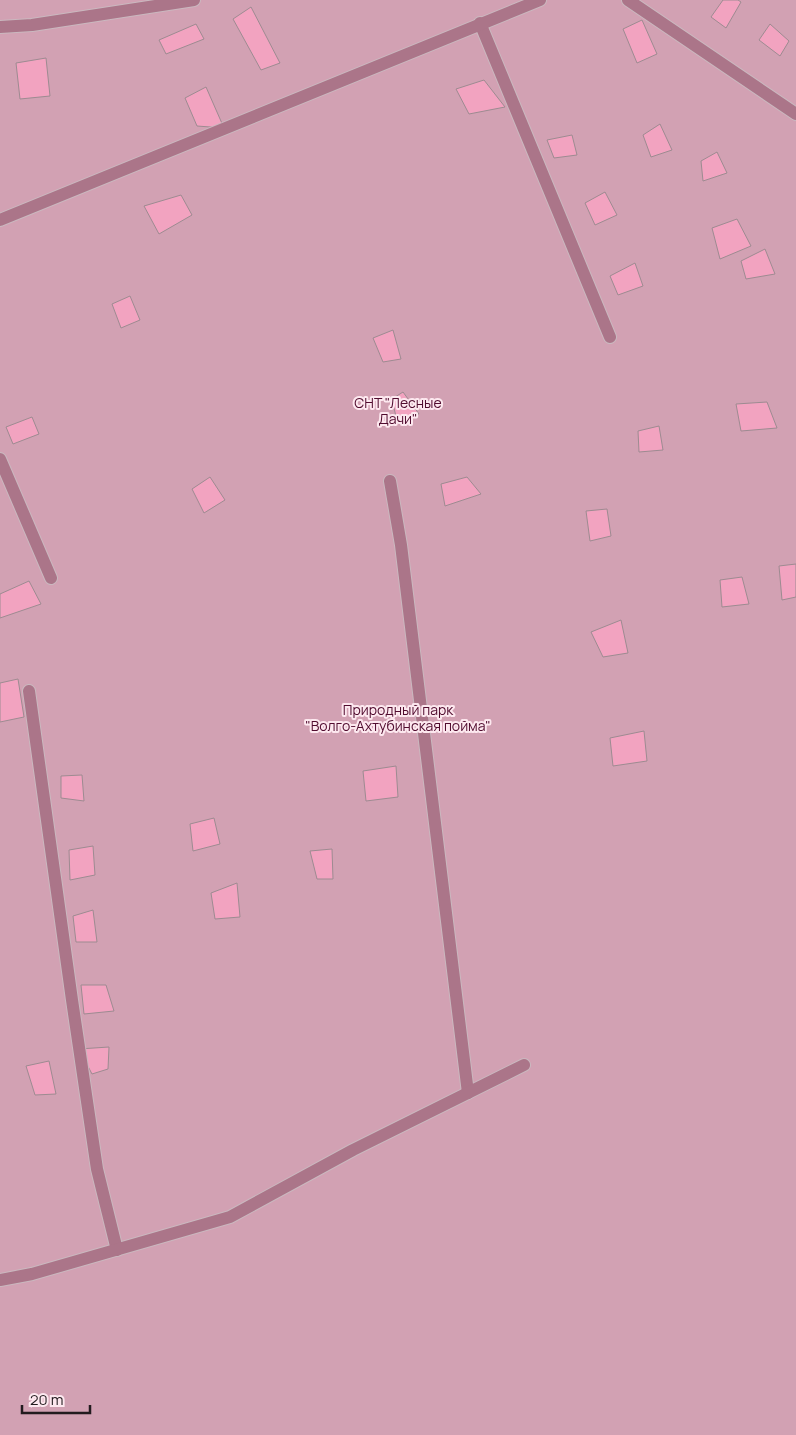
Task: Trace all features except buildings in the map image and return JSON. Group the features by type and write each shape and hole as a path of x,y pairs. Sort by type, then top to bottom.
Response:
{"street":[{"path":"0,27 32,25 194,0"},
{"path":"0,220 540,0"},
{"path":"628,0 796,114"},
{"path":"480,23 610,337"},
{"path":"0,460 51,578"},
{"path":"390,481 401,545 468,1093"},
{"path":"29,691 97,1168 117,1250"},
{"path":"0,1280 32,1274 230,1217 353,1150 524,1065"}],"green space":[{"name":"СНТ \"Лесные Дачи\"","path":"0,0 796,0 796,1435 0,1435"}],"park label":[{"name":"Природный парк \"Волго-Ахтубинская пойма\"","path":"398,718"}]}
